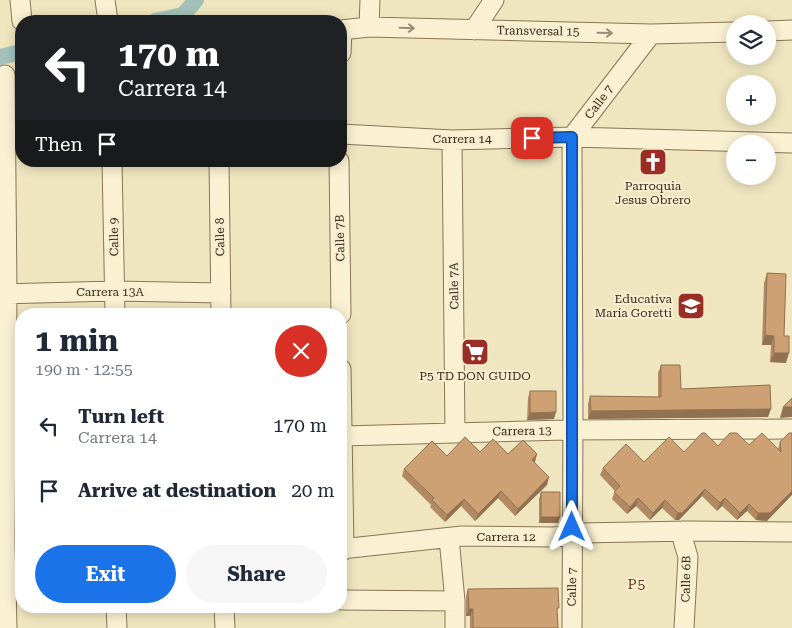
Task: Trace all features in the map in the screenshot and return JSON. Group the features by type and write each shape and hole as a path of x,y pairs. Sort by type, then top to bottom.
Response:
{"street":[{"path":"20,0 21,15"},
{"path":"105,0 107,15"},
{"path":"369,27 370,0"},
{"path":"474,30 494,0"},
{"name":"Transversal 15","path":"347,29 369,27 651,34 726,32"},
{"path":"776,31 792,30"},
{"name":"Calle 7","path":"572,628 572,137 651,34"},
{"path":"7,628 9,542 3,294 9,74"},
{"name":"Carrera 14","path":"347,134 452,140 572,137 792,144"},
{"name":"Calle 7A","path":"452,140 456,433"},
{"name":"Calle 9","path":"112,167 115,308"},
{"name":"Calle 8","path":"219,167 221,308"},
{"name":"Calle 7B","path":"339,167 341,308"},
{"name":"Carrera 13A","path":"3,294 115,291 221,294"},
{"name":"Carrera 13","path":"347,436 792,429"},
{"name":"Carrera 12","path":"347,550 462,536 555,537 572,534 683,531 792,532"},
{"name":"Calle 6B","path":"683,531 683,540 688,557 684,628"},
{"path":"449,538 455,600 455,628"},
{"path":"347,600 455,600"},
{"path":"116,613 116,628"},
{"path":"224,613 225,628"}],"building":[{"path":"767,273 786,274 784,336 789,336 789,353 774,353 774,336 765,335"},
{"path":"661,365 680,365 681,389 770,385 771,409 591,411 590,396 661,397"},
{"path":"530,391 556,391 556,412 530,413"},
{"path":"792,398 792,407 783,407"},
{"path":"702,433 705,433 718,446 730,433 737,433 749,445 762,433 781,452 780,442 789,433 792,433 792,491 770,513 758,513 749,504 740,513 725,498 720,503 705,489 682,513 678,513 665,500 653,513 638,498 630,507 614,492 620,486 603,468 626,444 644,462 669,437 684,452"},
{"path":"465,437 480,452 493,439 508,454 523,440 537,454 532,460 549,477 518,509 501,491 478,514 464,499 447,515 432,500 434,498 404,469 432,441 447,456"},
{"path":"541,492 560,492 560,517 541,517"},
{"path":"558,588 558,628 473,628 473,609 469,609 468,589"}],"waterway":[{"path":"183,15 196,0"},
{"path":"0,57 15,53"}],"place":[{"name":"Parroquia Jesus Obrero","path":"653,162"},
{"name":"Educativa María Goretti","path":"691,306"},
{"name":"P5 TD DON GUIDO","path":"475,352"}],"district":[{"name":"P5","path":"637,584"}],"route":[{"path":"532,138 572,137 572,527"}]}
